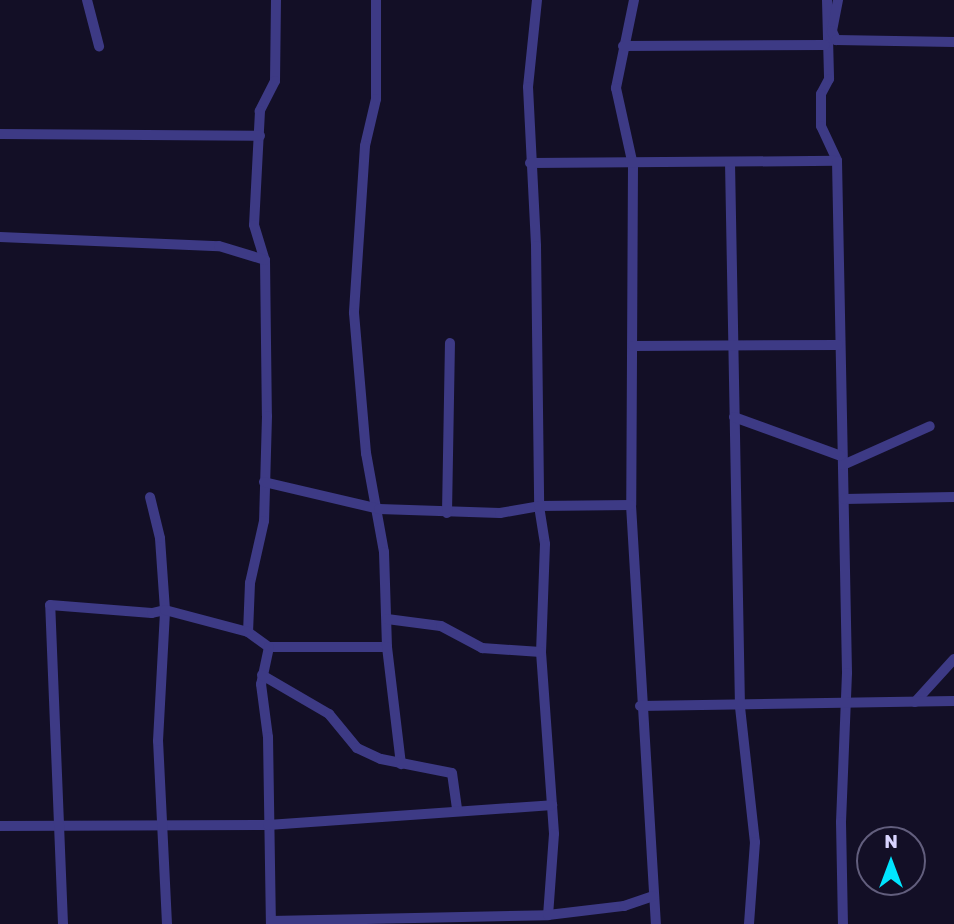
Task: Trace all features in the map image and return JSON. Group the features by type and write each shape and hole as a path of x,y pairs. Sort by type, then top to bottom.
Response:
{"street":[{"path":"87,0 99,46"},
{"path":"248,632 250,583 264,521 265,260 254,226 260,111 275,81 276,0"},
{"path":"376,0 376,99 365,146 354,313 366,453 379,509 387,647 401,764"},
{"path":"537,0 528,87 539,506 545,544 541,652 552,804 553,880 548,915"},
{"path":"634,0 622,46 617,89 633,165 631,505 640,706 656,924"},
{"path":"827,0 825,45 829,79 821,94 821,127 837,161 838,345 844,499 839,903 843,924"},
{"path":"838,0 832,31 836,40 954,41"},
{"path":"622,46 825,45"},
{"path":"0,134 260,136"},
{"path":"530,163 633,165 837,161"},
{"path":"730,162 740,707 755,842 749,924"},
{"path":"0,237 219,246 265,260"},
{"path":"447,513 450,343"},
{"path":"633,346 838,345"},
{"path":"734,417 842,461 930,426"},
{"path":"264,482 379,509 500,513 539,506 631,505"},
{"path":"149,497 160,538 165,610 158,741 167,924"},
{"path":"844,499 954,497"},
{"path":"63,924 50,605 152,613 165,610 248,632 269,647 387,647"},
{"path":"387,620 441,626 482,648 541,652"},
{"path":"269,647 262,675 271,922 548,915 624,906 653,896"},
{"path":"915,702 954,659"},
{"path":"262,675 328,714 358,748 401,764 452,773 457,809"},
{"path":"640,706 740,707 954,701"},
{"path":"0,826 268,825 552,804"}]}
